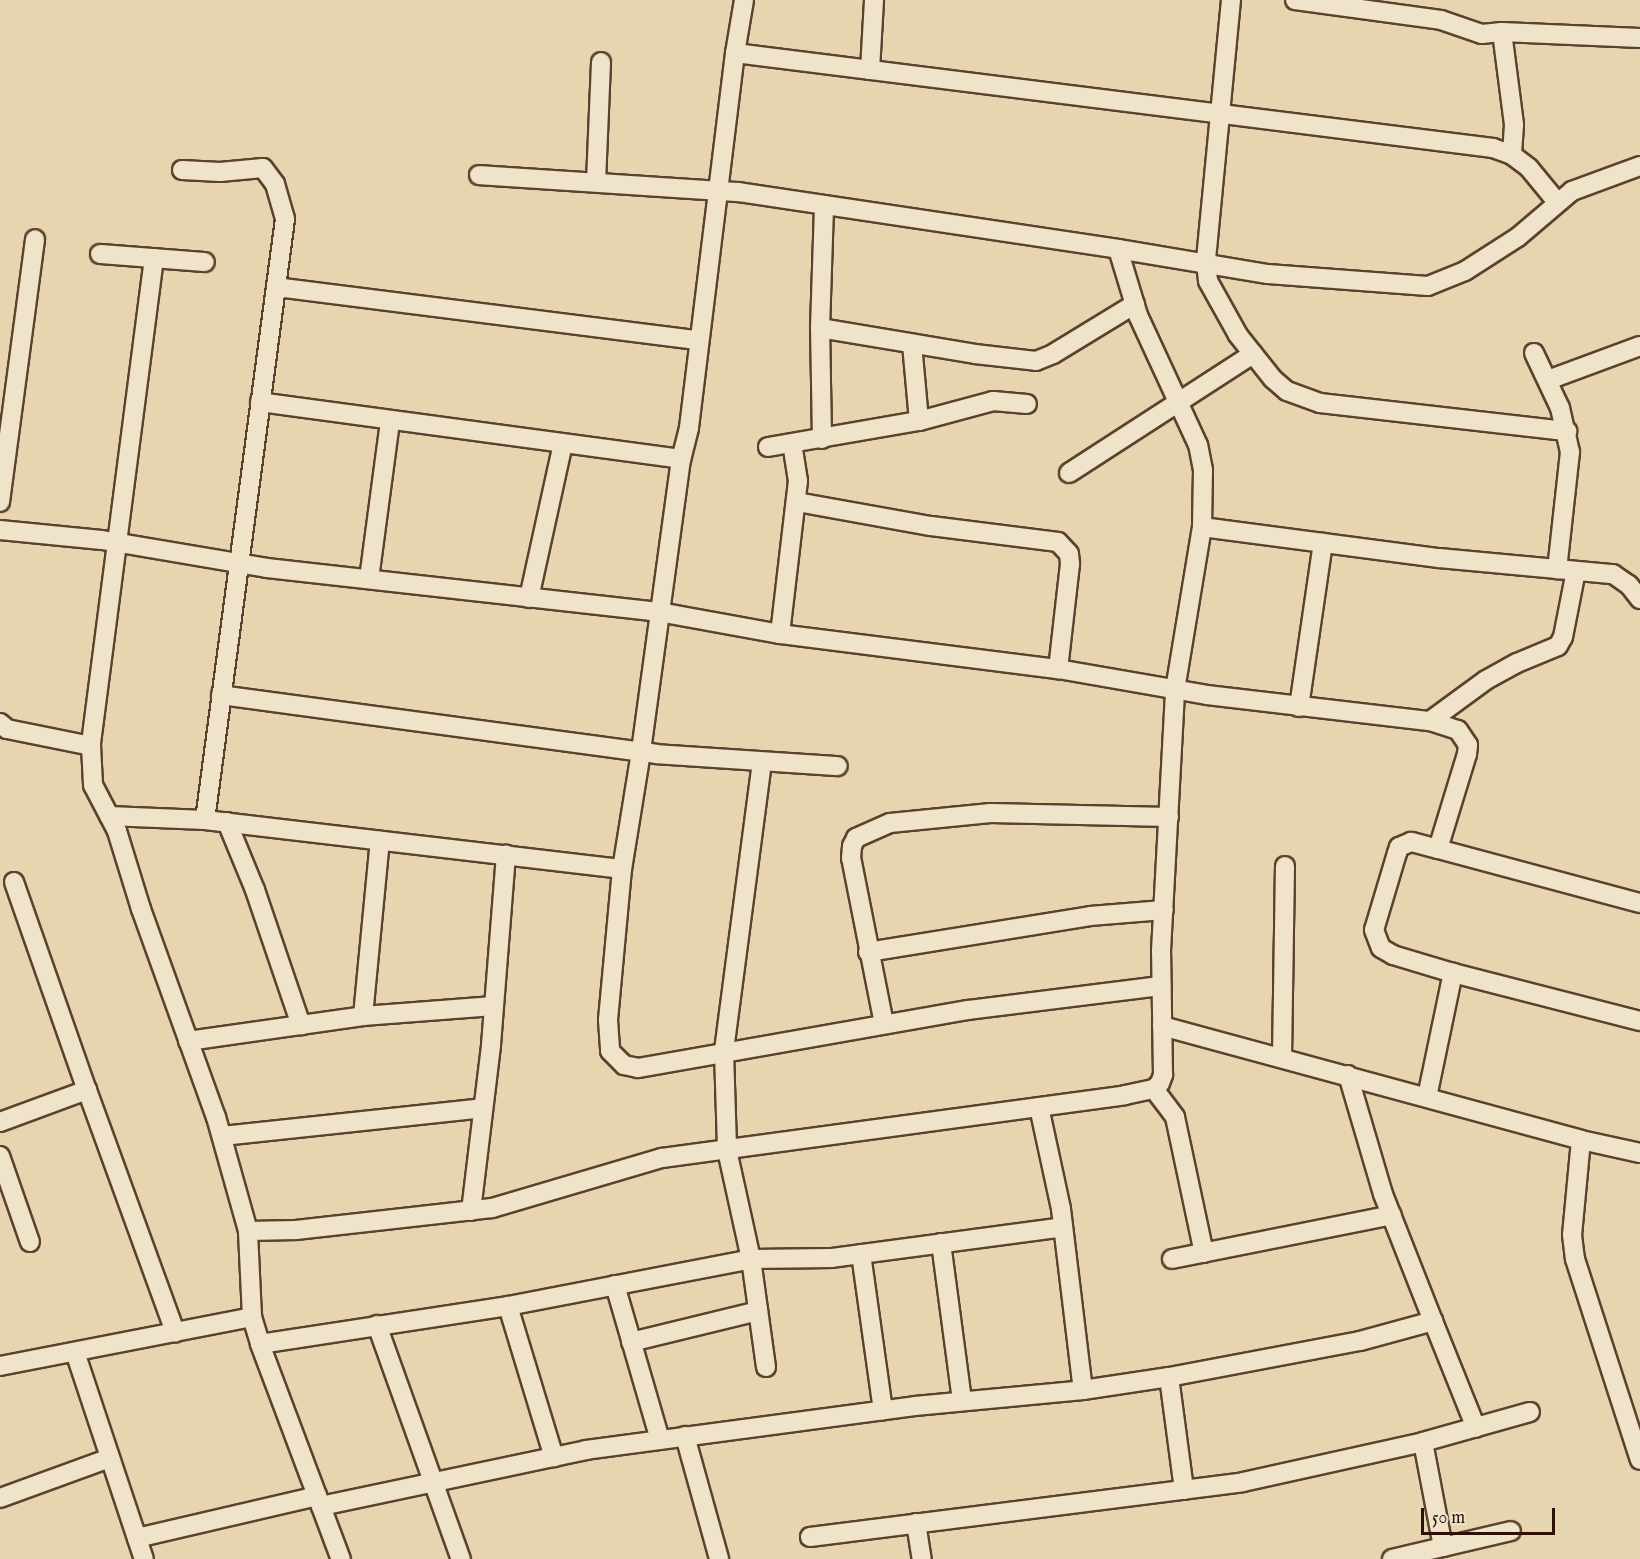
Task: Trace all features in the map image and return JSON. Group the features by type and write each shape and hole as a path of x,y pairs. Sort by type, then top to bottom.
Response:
{"street":[{"path":"744,0 735,53 720,190 698,340 689,428 681,459 641,752 622,869 608,1020 610,1051 624,1065 638,1068 968,1010 1162,986"},
{"path":"870,70 874,0"},
{"path":"1231,0 1206,262 1208,281 1216,300 1253,354 1273,379 1287,390 1320,403 1567,431"},
{"path":"1295,0 1364,5 1441,20 1482,34 1503,32 1640,38"},
{"path":"1503,32 1514,125 1512,155"},
{"path":"735,53 1493,148 1512,155 1529,168 1557,202"},
{"path":"596,182 601,62"},
{"path":"479,175 720,190 1206,262 1268,274 1428,286 1465,271 1509,243 1572,190 1640,166"},
{"path":"182,170 220,172 256,167 268,172 279,194 285,219 206,820"},
{"path":"822,438 820,328 824,205"},
{"path":"0,502 7,400 35,239"},
{"path":"248,1231 296,1230 492,1208 662,1158 1039,1107 1154,1089 1160,1083 1163,1075 1164,909 1175,690 1202,527 1203,470 1198,445 1135,304 1118,249"},
{"path":"100,254 205,262"},
{"path":"154,258 91,746 93,785 117,831 141,909 222,1136 248,1231 252,1317 260,1344 341,1559"},
{"path":"276,287 698,340"},
{"path":"820,328 1014,360 1036,361 1053,354 1135,304"},
{"path":"912,344 919,421"},
{"path":"1548,380 1640,346"},
{"path":"1534,353 1548,380 1567,431 1570,452 1557,569"},
{"path":"1069,473 1181,403 1253,354"},
{"path":"768,447 919,421 993,401 1027,404"},
{"path":"260,402 681,459"},
{"path":"369,579 390,420"},
{"path":"529,598 563,444"},
{"path":"780,634 798,481 792,444"},
{"path":"796,502 931,526 1058,542 1069,554 1070,564 1058,669"},
{"path":"1202,527 1323,543 1613,574 1629,585 1640,599"},
{"path":"0,530 117,542 239,563 659,612 780,634 1058,669 1175,690 1299,707 1430,722 1458,730 1468,745 1438,849"},
{"path":"1299,707 1323,543"},
{"path":"1430,722 1486,680 1516,663 1558,646 1563,638 1576,571"},
{"path":"222,695 641,752 838,766"},
{"path":"0,723 7,729 91,746"},
{"path":"762,762 724,1052 727,1150 751,1259 766,1367"},
{"path":"884,1024 851,858 852,846 856,838 866,831 890,823 991,813 1168,817"},
{"path":"109,816 226,822 622,869"},
{"path":"226,822 255,890 301,1025"},
{"path":"363,1016 380,841"},
{"path":"1640,903 1411,842 1400,847 1374,930 1382,948 1393,955 1453,973 1640,1020"},
{"path":"471,1211 494,1006 506,855"},
{"path":"1282,1057 1285,866"},
{"path":"14,882 175,1332"},
{"path":"868,952 1090,916 1164,909"},
{"path":"1427,1097 1453,973"},
{"path":"189,1041 363,1016 494,1006"},
{"path":"1162,1026 1581,1140 1640,1153"},
{"path":"1348,1075 1392,1215 1476,1428"},
{"path":"1154,1089 1175,1118 1204,1253"},
{"path":"0,1122 87,1090"},
{"path":"1039,1107 1064,1227 1083,1390"},
{"path":"222,1136 483,1108"},
{"path":"1581,1140 1572,1236 1575,1258 1640,1460"},
{"path":"0,1156 30,1242"},
{"path":"1172,1259 1392,1215"},
{"path":"260,1344 508,1306 751,1259 832,1258 1064,1227"},
{"path":"941,1244 962,1401"},
{"path":"861,1254 883,1410"},
{"path":"615,1285 660,1440"},
{"path":"508,1306 554,1457"},
{"path":"631,1342 758,1311"},
{"path":"0,1366 252,1317"},
{"path":"137,1538 319,1501 435,1482 554,1457 660,1440 883,1410 1083,1390 1169,1377 1360,1341 1433,1321"},
{"path":"377,1325 461,1559"},
{"path":"75,1352 144,1559"},
{"path":"1169,1377 1184,1490"},
{"path":"810,1537 1243,1482 1423,1442 1530,1412"},
{"path":"685,1437 719,1559"},
{"path":"1423,1442 1443,1547"},
{"path":"0,1498 110,1458"},
{"path":"916,1523 922,1559"},
{"path":"1392,1559 1511,1531"}]}
